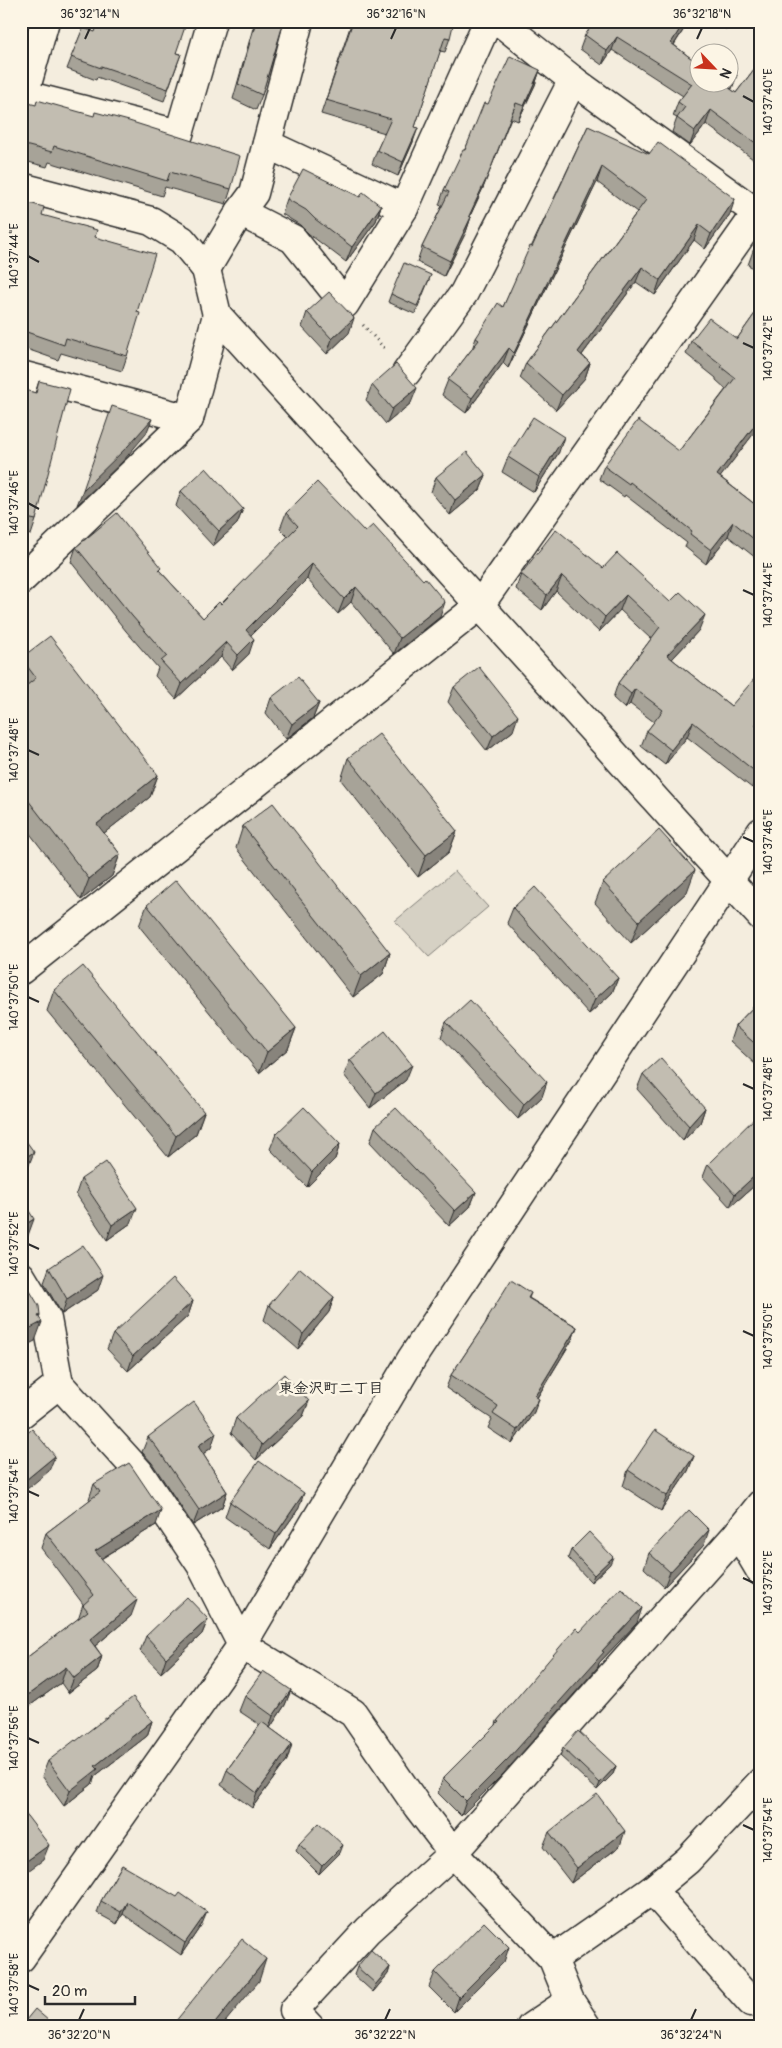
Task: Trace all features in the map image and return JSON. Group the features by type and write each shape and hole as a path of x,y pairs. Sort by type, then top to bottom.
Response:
{"street":[{"path":"45,21 23,94 179,134 212,21"},
{"path":"206,269 240,212 254,193 298,21"},
{"path":"240,212 293,239 345,304 404,208 488,21"},
{"path":"21,970 479,606 759,210 573,80 499,21"},
{"path":"406,373 464,293 573,80"},
{"path":"267,144 404,208"},
{"path":"21,187 151,221 182,240 206,269 217,315 189,419 23,576"},
{"path":"217,315 761,916"},
{"path":"21,375 189,419"},
{"path":"21,1958 242,1645 412,1358 761,832"},
{"path":"21,1276 47,1319 59,1384 139,1472 201,1565 242,1645 353,1713 417,1806 453,1853 553,1958 570,2001 587,2027"},
{"path":"21,1414 59,1384"},
{"path":"310,2027 294,2010 368,1930 453,1853 761,1504"},
{"path":"738,1532 761,1572"},
{"path":"553,1958 652,1890 688,1860 761,1782"},
{"path":"652,1890 751,2002"},
{"path":"530,2027 570,2001"}],"path":[{"path":"345,304 406,373"}],"shaded area":[{"path":"455,871 488,907 429,957 395,921"}],"building":[{"path":"99,21 187,21 176,53 181,54 168,89 71,57 83,28 95,32"},
{"path":"256,21 284,21 262,95 238,84"},
{"path":"353,21 454,21 450,38 445,37 415,127 418,128 403,162 377,150 391,119 326,100"},
{"path":"595,21 685,21 671,43 690,57 690,83 617,37 607,51 585,35"},
{"path":"510,56 540,70 524,106 516,103 489,173 469,216 471,217 450,261 422,247 449,192 444,190 463,150 465,150 484,103 488,104"},
{"path":"761,60 761,147 711,110 695,131 677,118 685,107 678,102 690,87 690,92 740,92 740,88"},
{"path":"37,100 94,116 95,112 129,121 240,156 231,189 170,172 167,181 54,146 52,152 21,144 21,101 36,105"},
{"path":"588,126 649,154 658,142 735,199 711,234 699,225 660,280 642,267 578,352 590,363 562,395 526,363 646,200 602,167 514,353 509,348 472,398 448,380 479,340 476,338 498,303 503,307"},
{"path":"303,169 360,197 363,192 381,206 352,247 306,210 287,199"},
{"path":"21,201 44,207 42,215 97,230 95,237 155,254 137,312 140,313 127,356 66,338 64,345 21,330"},
{"path":"761,238 761,256 753,251"},
{"path":"404,263 431,275 417,306 391,294"},
{"path":"329,292 354,318 332,339 307,312"},
{"path":"761,305 761,417 717,475 761,509 761,545 733,522 711,550 690,534 692,531 630,482 629,484 604,466 638,420 679,451 735,378 721,367 722,365 691,341 709,318 737,339"},
{"path":"396,364 417,388 392,409 372,385"},
{"path":"39,381 70,389 36,520 21,517 21,389 36,393"},
{"path":"112,406 152,419 128,446 83,490"},
{"path":"533,417 564,437 539,477 508,457"},
{"path":"467,452 486,475 455,500 436,477"},
{"path":"206,468 243,509 219,531 181,491"},
{"path":"317,482 365,532 373,525 423,580 425,578 445,602 400,638 356,587 344,599 312,564 246,630 254,639 238,655 226,642 182,684 161,661 167,656 76,547 117,513 161,568 159,570 203,618 219,602 221,604 298,526 286,513"},
{"path":"556,529 603,568 617,553 670,602 680,592 705,615 667,655 731,706 761,671 761,718 755,725 761,730 761,769 757,773 693,722 671,750 647,731 663,710 635,689 631,694 618,683 660,627 626,595 605,617 562,576 547,595 521,574"},
{"path":"50,636 158,775 97,824 120,854 89,879 21,791 21,690 36,678 21,658"},
{"path":"479,667 518,716 493,736 454,687"},
{"path":"298,677 319,703 292,724 271,698"},
{"path":"379,734 457,831 426,855 348,758"},
{"path":"273,803 390,953 361,976 243,826"},
{"path":"659,830 695,870 639,921 603,882"},
{"path":"176,880 296,1028 267,1052 147,905"},
{"path":"535,887 618,978 595,999 513,908"},
{"path":"21,901 28,909 21,914"},
{"path":"83,966 204,1112 176,1136 54,990"},
{"path":"761,999 761,1049 735,1026"},
{"path":"470,1000 547,1082 524,1104 446,1022"},
{"path":"385,1031 412,1065 376,1093 350,1060"},
{"path":"661,1058 705,1108 689,1126 643,1074"},
{"path":"304,1107 340,1144 312,1172 276,1134"},
{"path":"396,1108 476,1192 455,1211 375,1127"},
{"path":"761,1112 761,1170 735,1194 708,1164"},
{"path":"21,1134 34,1152 21,1160"},
{"path":"106,1162 137,1208 112,1225 81,1179"},
{"path":"21,1198 34,1219 21,1227"},
{"path":"83,1245 103,1275 67,1299 49,1268"},
{"path":"300,1268 334,1297 303,1334 269,1305"},
{"path":"21,1276 39,1306 40,1315 38,1316 42,1322 21,1333"},
{"path":"173,1278 193,1301 133,1356 113,1334"},
{"path":"511,1280 531,1293 528,1298 577,1327 535,1396 539,1399 517,1430 493,1414 498,1406 451,1375 489,1318"},
{"path":"284,1374 309,1401 262,1445 236,1418"},
{"path":"194,1402 216,1433 198,1446 227,1492 199,1510 148,1437"},
{"path":"32,1429 55,1456 21,1484 21,1439"},
{"path":"655,1430 694,1456 667,1496 628,1470"},
{"path":"259,1461 304,1493 276,1534 230,1502"},
{"path":"129,1463 161,1510 95,1551 137,1600 90,1640 102,1656 74,1678 66,1667 21,1700 21,1662 88,1611 83,1605 94,1595 46,1533 100,1492 94,1484"},
{"path":"689,1510 709,1530 670,1572 649,1553"},
{"path":"589,1532 613,1557 594,1575 571,1550"},
{"path":"621,1588 642,1608 509,1758 466,1801 443,1778 499,1722 497,1721 576,1628 580,1632"},
{"path":"187,1597 208,1619 166,1658 146,1636"},
{"path":"263,1671 291,1690 273,1716 245,1696"},
{"path":"133,1697 152,1721 95,1766 98,1769 70,1791 48,1761"},
{"path":"262,1722 292,1744 257,1793 227,1770"},
{"path":"578,1731 616,1766 600,1783 563,1748"},
{"path":"597,1794 625,1831 577,1868 549,1832"},
{"path":"21,1808 49,1845 21,1865"},
{"path":"319,1823 343,1845 322,1866 299,1844"},
{"path":"122,1865 177,1897 180,1893 207,1912 185,1943 127,1902 121,1912 101,1901"},
{"path":"484,1922 509,1947 459,1997 435,1972"},
{"path":"242,1939 266,1959 212,2027 171,2027"},
{"path":"371,1950 390,1967 376,1984 357,1967"},
{"path":"35,2009 56,2027 21,2027"}],"district":[{"name":"東金沢町二丁目","path":"331,1388"}]}
